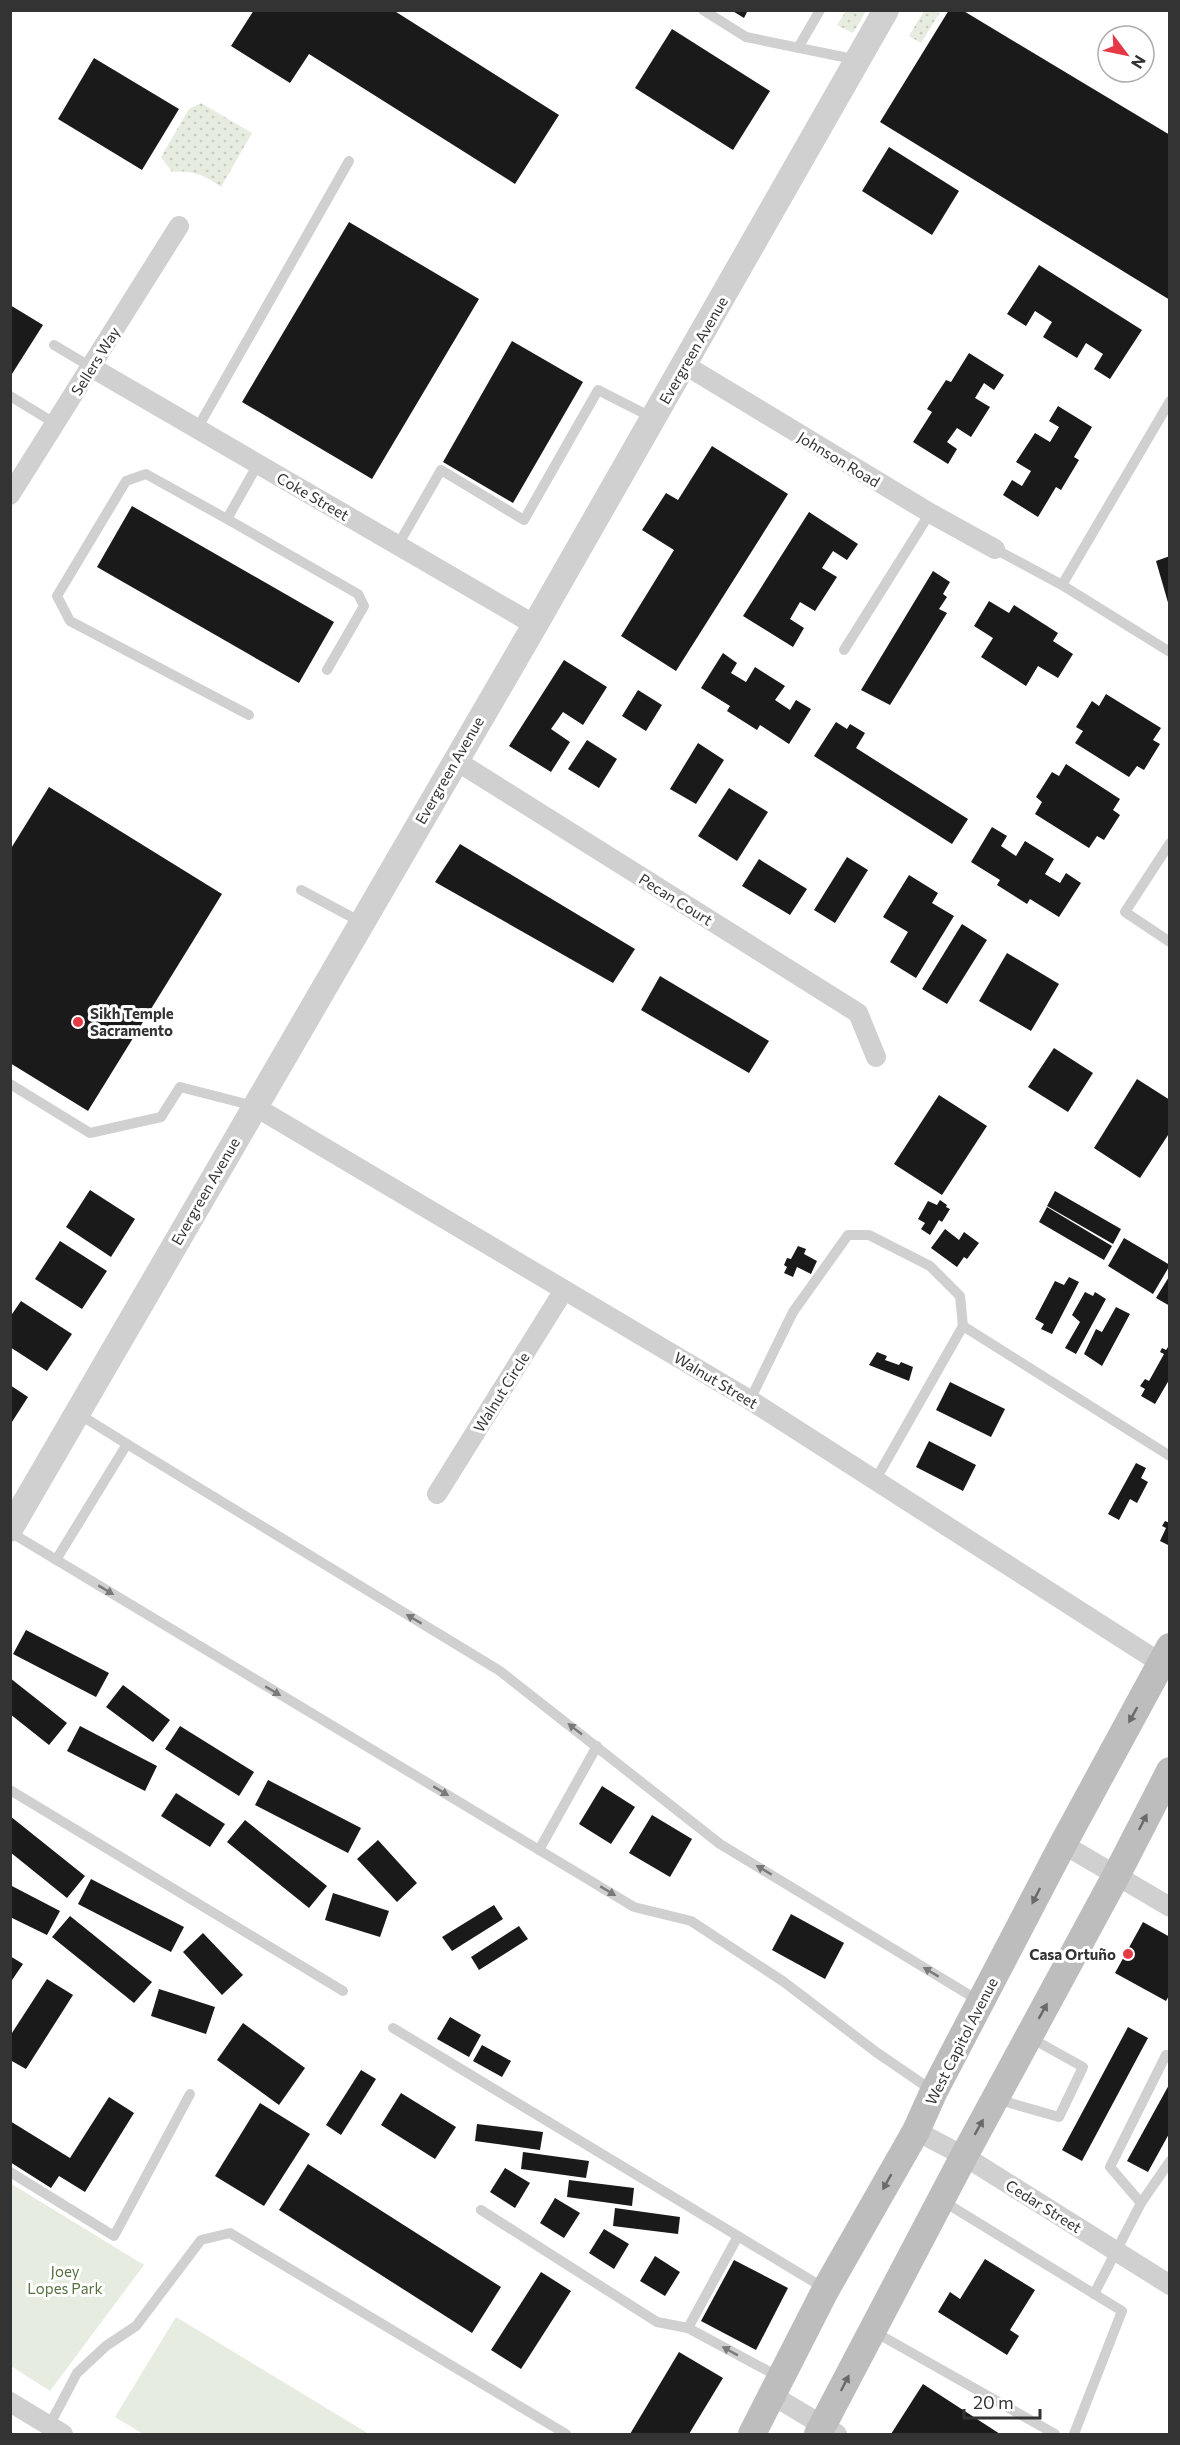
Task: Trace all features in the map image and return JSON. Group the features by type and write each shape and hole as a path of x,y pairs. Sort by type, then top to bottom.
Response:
{"main road":[{"name":"West Capitol Avenue","path":"752,2434 826,2289 916,2131 934,2091 1063,1844 1167,1660"},
{"path":"826,2431 872,2331 1170,1771"}],"street":[{"name":"Evergreen Avenue","path":"10,1530 535,625 886,10"},
{"name":"Sellers Way","path":"10,495 179,226"},
{"name":"Johnson Road","path":"684,365 930,513 995,549"},
{"name":"Coke Street","path":"91,367 535,625"},
{"name":"Pecan Court","path":"455,760 858,1013 876,1057"},
{"name":"Walnut Street","path":"254,1106 750,1400 1167,1660"},
{"name":"Walnut Circle","path":"437,1494 564,1290"},
{"path":"1063,1844 1170,1906"},
{"name":"Cedar Street","path":"916,2131 964,2156 1170,2285"},
{"path":"777,2387 826,2431"},
{"path":"10,2402 52,2432"}],"lane":[{"path":"703,10 746,37 858,60"},
{"path":"798,48 820,10"},
{"path":"197,429 349,161"},
{"path":"54,345 91,367"},
{"path":"398,545 441,470 524,520 598,390 654,418"},
{"path":"10,396 56,424"},
{"path":"1062,585 1170,401"},
{"path":"226,519 258,464"},
{"path":"249,715 70,621 57,596 126,481 146,474 358,594 364,606 327,670"},
{"path":"844,650 930,513"},
{"path":"995,549 1062,585 1170,652"},
{"path":"1170,843 1125,912 1170,942"},
{"path":"301,890 361,922"},
{"path":"10,1084 90,1132 161,1117 180,1087 254,1106"},
{"path":"750,1400 793,1312 848,1235 869,1235 930,1266 960,1296 963,1326 876,1479"},
{"path":"963,1326 1170,1456"},
{"path":"77,1413 500,1671 720,1844 981,2002"},
{"path":"56,1560 127,1444"},
{"path":"10,1530 56,1560 634,1907 691,1922 784,1982 876,2052 934,2091"},
{"path":"539,1850 597,1746"},
{"path":"10,1790 343,1991"},
{"path":"393,2028 826,2289"},
{"path":"995,2099 1059,2116 1083,2067 1028,2037"},
{"path":"1142,2203 1110,2167 1166,2055 1170,2058"},
{"path":"10,2172 114,2236 190,2094"},
{"path":"1094,2294 1142,2203 1170,2161"},
{"path":"941,2200 1122,2311 1074,2434"},
{"path":"481,2210 657,2322 688,2328 777,2387"},
{"path":"52,2432 77,2373 106,2346 136,2326 201,2240 230,2233 566,2434"},
{"path":"688,2328 738,2236"},
{"path":"872,2331 1055,2434"}],"green space":[{"path":"846,11 866,11 853,33 837,25"},
{"path":"924,11 941,11 921,43 909,36"},
{"path":"201,103 252,133 221,187 198,174 172,172 161,157 189,109"},
{"name":"Joey Lopes Park","path":"10,2183 144,2265 50,2391 11,2366"},
{"path":"176,2317 369,2434 143,2434 115,2417"}],"building":[{"path":"254,10 393,10 559,115 515,184 309,54 290,83 231,46"},
{"path":"731,10 748,10 744,18"},
{"path":"949,10 962,10 1170,135 1170,300 880,122"},
{"path":"672,29 770,91 733,150 635,88"},
{"path":"94,58 179,109 142,170 58,119"},
{"path":"889,147 959,191 932,235 862,191"},
{"path":"349,222 479,299 372,479 242,402"},
{"path":"1039,265 1142,330 1110,379 1094,369 1103,354 1086,343 1077,358 1043,337 1052,322 1035,311 1026,326 1007,314"},
{"path":"10,305 43,325 10,377"},
{"path":"512,341 583,382 513,503 443,462"},
{"path":"969,353 1004,375 994,390 984,383 975,398 990,407 971,437 957,428 947,442 957,449 948,464 913,442 932,412 927,409 946,380 951,382"},
{"path":"1058,406 1092,427 1074,457 1079,460 1061,490 1056,487 1038,517 1003,495 1012,480 1022,486 1031,471 1016,462 1035,433 1050,442 1059,427 1049,421"},
{"path":"712,446 788,494 676,671 621,636 674,550 642,530 666,493 678,500"},
{"path":"132,506 334,622 299,683 97,567"},
{"path":"809,512 858,544 847,560 833,551 822,568 837,577 815,611 800,602 790,619 804,628 793,647 743,616"},
{"path":"1170,556 1170,606 1169,606 1156,561"},
{"path":"933,571 950,582 943,594 947,597 939,609 947,613 890,705 861,690"},
{"path":"989,601 1009,613 1014,605 1058,633 1053,641 1073,654 1058,678 1038,666 1026,686 981,657 993,638 974,626"},
{"path":"723,653 737,663 731,673 746,682 755,667 785,686 775,700 790,710 796,700 811,709 789,744 760,725 757,730 727,711 730,706 701,688"},
{"path":"564,660 607,687 583,725 563,712 551,729 570,742 551,772 509,746"},
{"path":"638,690 662,705 646,731 622,716"},
{"path":"1106,694 1161,728 1153,740 1160,744 1144,770 1137,766 1129,777 1075,743 1083,731 1076,727 1092,701 1099,706"},
{"path":"836,722 847,729 850,724 865,733 856,748 968,819 952,844 814,756"},
{"path":"587,740 617,759 599,788 568,769"},
{"path":"698,743 724,760 696,804 670,789"},
{"path":"1066,764 1120,799 1113,810 1120,815 1104,840 1097,836 1089,848 1035,814 1042,802 1036,797 1052,772 1059,776"},
{"path":"49,787 222,894 88,1111 10,1063 10,850"},
{"path":"729,788 768,812 737,861 698,836"},
{"path":"992,827 1007,836 1001,846 1016,856 1025,841 1054,859 1045,874 1060,883 1066,873 1081,883 1059,917 1030,899 1027,904 997,885 1000,880 971,862"},
{"path":"460,844 635,949 613,983 435,882"},
{"path":"847,857 868,870 835,923 814,910"},
{"path":"759,859 807,889 790,915 742,886"},
{"path":"909,875 938,893 932,903 954,916 916,978 890,962 908,932 883,917"},
{"path":"962,924 987,940 947,1004 922,989"},
{"path":"1007,953 1059,984 1031,1031 979,1001"},
{"path":"660,976 769,1041 749,1073 641,1010"},
{"path":"1054,1048 1093,1073 1068,1112 1028,1087"},
{"path":"1137,1079 1170,1100 1170,1132 1140,1178 1094,1148"},
{"path":"939,1095 987,1126 942,1195 894,1164"},
{"path":"90,1190 135,1219 111,1257 66,1227"},
{"path":"1055,1191 1121,1229 1113,1244 1047,1206"},
{"path":"940,1200 950,1209 942,1222 939,1220 930,1235 921,1229 925,1223 918,1219 928,1201 937,1205"},
{"path":"1047,1207 1112,1246 1104,1260 1039,1222"},
{"path":"945,1229 959,1240 964,1232 979,1243 967,1259 964,1257 957,1267 931,1248"},
{"path":"1124,1238 1170,1265 1153,1294 1108,1266"},
{"path":"60,1241 107,1271 82,1309 35,1279"},
{"path":"798,1246 806,1249 804,1254 817,1261 811,1274 797,1267 793,1277 784,1273 787,1267 784,1265 787,1258 791,1259"},
{"path":"1170,1275 1170,1306 1156,1298"},
{"path":"1069,1277 1079,1282 1052,1334 1041,1329 1044,1324 1035,1319 1055,1281 1064,1285"},
{"path":"1085,1292 1093,1296 1095,1292 1106,1299 1076,1354 1065,1348 1080,1322 1072,1315"},
{"path":"21,1301 72,1334 47,1371 10,1347 10,1317"},
{"path":"1116,1307 1130,1314 1102,1366 1084,1354 1096,1329 1102,1332"},
{"path":"1170,1344 1169,1380 1155,1404 1141,1396 1145,1389 1140,1386 1145,1379 1149,1381 1164,1354 1160,1352 1162,1348 1166,1350"},
{"path":"877,1352 887,1356 885,1360 899,1365 901,1362 913,1367 909,1381 869,1365"},
{"path":"950,1382 1005,1409 991,1437 936,1410"},
{"path":"10,1385 28,1397 10,1425"},
{"path":"929,1441 976,1465 963,1491 916,1467"},
{"path":"1136,1463 1146,1468 1141,1478 1148,1482 1137,1503 1130,1499 1119,1520 1108,1514"},
{"path":"1165,1521 1170,1523 1170,1546 1160,1541 1166,1528 1162,1526"},
{"path":"26,1630 109,1673 96,1697 13,1654"},
{"path":"10,1678 67,1723 49,1745 10,1714"},
{"path":"123,1685 170,1720 153,1742 106,1707"},
{"path":"80,1726 157,1766 145,1791 67,1751"},
{"path":"180,1726 254,1772 239,1796 165,1749"},
{"path":"268,1780 361,1828 348,1853 255,1805"},
{"path":"602,1786 635,1807 611,1844 579,1824"},
{"path":"176,1793 225,1824 210,1847 161,1816"},
{"path":"652,1815 692,1839 670,1877 629,1853"},
{"path":"10,1816 85,1876 67,1898 10,1852"},
{"path":"245,1820 327,1886 309,1908 227,1842"},
{"path":"378,1840 417,1883 397,1902 357,1859"},
{"path":"91,1879 184,1927 171,1952 78,1904"},
{"path":"10,1885 60,1911 47,1935 10,1917"},
{"path":"333,1893 389,1911 380,1937 325,1920"},
{"path":"494,1905 503,1919 452,1951 442,1937"},
{"path":"791,1914 844,1943 825,1979 772,1950"},
{"path":"70,1916 152,1982 134,2003 52,1937"},
{"path":"1143,1922 1170,1937 1170,1994 1166,2001 1115,1973"},
{"path":"519,1926 528,1939 479,1970 471,1957"},
{"path":"203,1933 243,1975 222,1995 183,1952"},
{"path":"10,1956 23,1964 10,1983"},
{"path":"47,1979 73,1995 26,2069 10,2060 10,2036"},
{"path":"159,1989 215,2007 206,2034 151,2016"},
{"path":"450,2017 481,2035 469,2057 437,2039"},
{"path":"243,2023 305,2068 279,2105 217,2060"},
{"path":"1128,2027 1148,2038 1082,2161 1062,2150"},
{"path":"482,2045 511,2061 502,2077 473,2061"},
{"path":"361,2070 376,2079 341,2135 326,2125"},
{"path":"1170,2083 1170,2132 1148,2172 1127,2161"},
{"path":"401,2093 456,2127 435,2159 381,2125"},
{"path":"109,2097 134,2113 85,2192 59,2176 51,2188 10,2162 10,2121 70,2158"},
{"path":"260,2103 310,2134 264,2206 215,2176"},
{"path":"477,2124 543,2132 540,2150 475,2141"},
{"path":"523,2152 589,2161 586,2178 521,2169"},
{"path":"308,2164 501,2287 472,2333 279,2210"},
{"path":"505,2168 530,2183 515,2208 490,2192"},
{"path":"569,2180 634,2188 632,2206 567,2197"},
{"path":"555,2198 580,2213 564,2238 540,2223"},
{"path":"615,2208 680,2217 678,2234 613,2226"},
{"path":"604,2229 629,2244 614,2269 589,2253"},
{"path":"655,2256 680,2272 665,2296 640,2281"},
{"path":"985,2259 1035,2290 1010,2330 1019,2336 1007,2355 938,2312 950,2292 960,2299"},
{"path":"734,2260 788,2288 756,2350 701,2321"},
{"path":"541,2272 571,2291 521,2369 491,2350"},
{"path":"679,2352 723,2378 689,2434 630,2434"},
{"path":"923,2384 1000,2434 891,2434"}],"place":[{"name":"Sikh Temple Sacramento","path":"78,1022"},
{"name":"Casa Ortuño","path":"1128,1954"}]}
